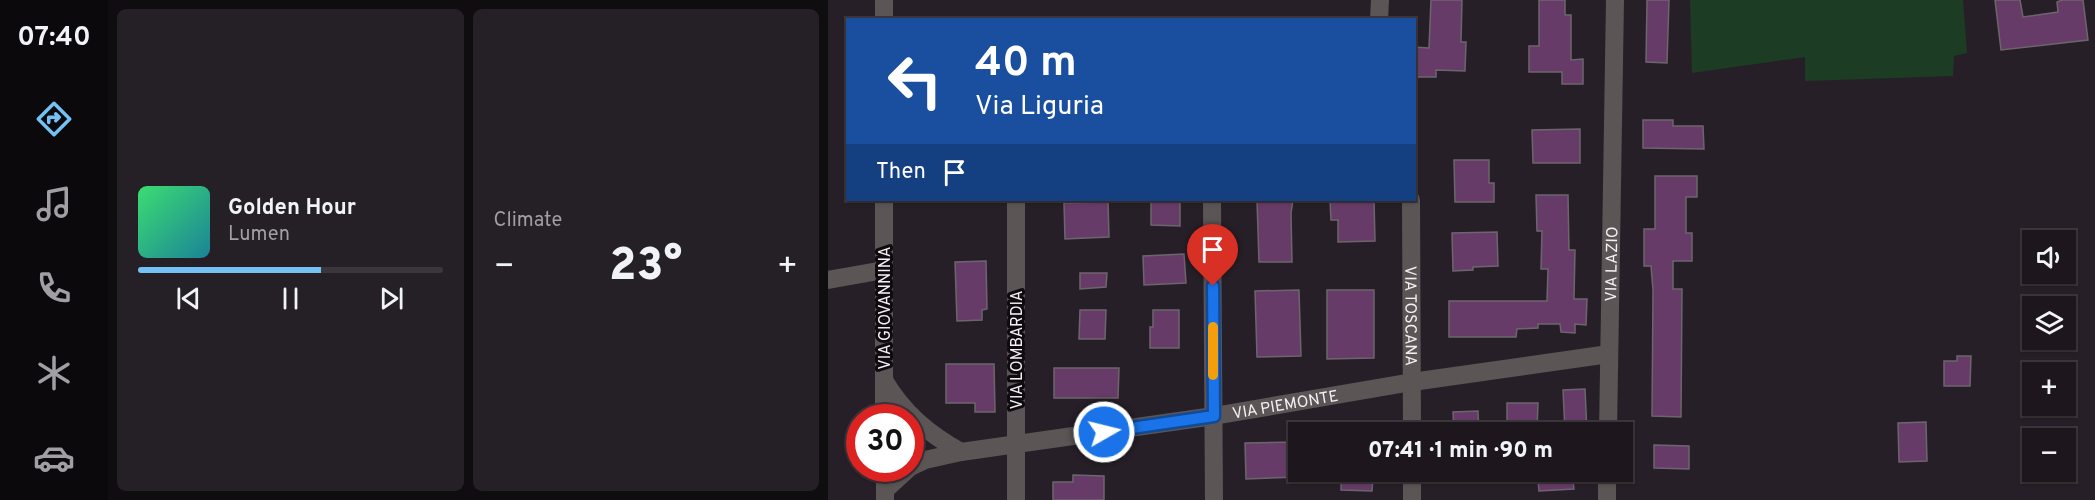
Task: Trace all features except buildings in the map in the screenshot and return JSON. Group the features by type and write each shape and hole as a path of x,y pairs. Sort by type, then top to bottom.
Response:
{"street":[{"path":"884,0 884,18"},
{"path":"1378,18 1380,0"},
{"name":"VIA LAZIO","path":"1608,422 1615,0"},
{"name":"VIA GIOVANNINA","path":"884,201 885,404"},
{"name":"VIA LOMBARDIA","path":"1016,201 1017,500"},
{"path":"1212,201 1214,500"},
{"name":"VIA TOSCANA","path":"1411,201 1412,422"},
{"path":"828,280 884,270"},
{"name":"VIA PIEMONTE","path":"924,461 961,452 1214,416 1412,382 1609,354"},
{"path":"884,380 900,404"},
{"path":"924,433 961,452"},
{"name":"VIA PIEMONTE","path":"885,495 897,482"},
{"path":"1412,482 1412,500"},
{"path":"1607,482 1607,500"}],"green space":[{"path":"1690,0 1963,0 1967,53 1954,56 1953,76 1805,81 1805,57 1692,73"}],"slow traffic":[{"path":"1213,327 1213,375"}],"route":[{"path":"1104,432 1214,416 1213,286"}]}
